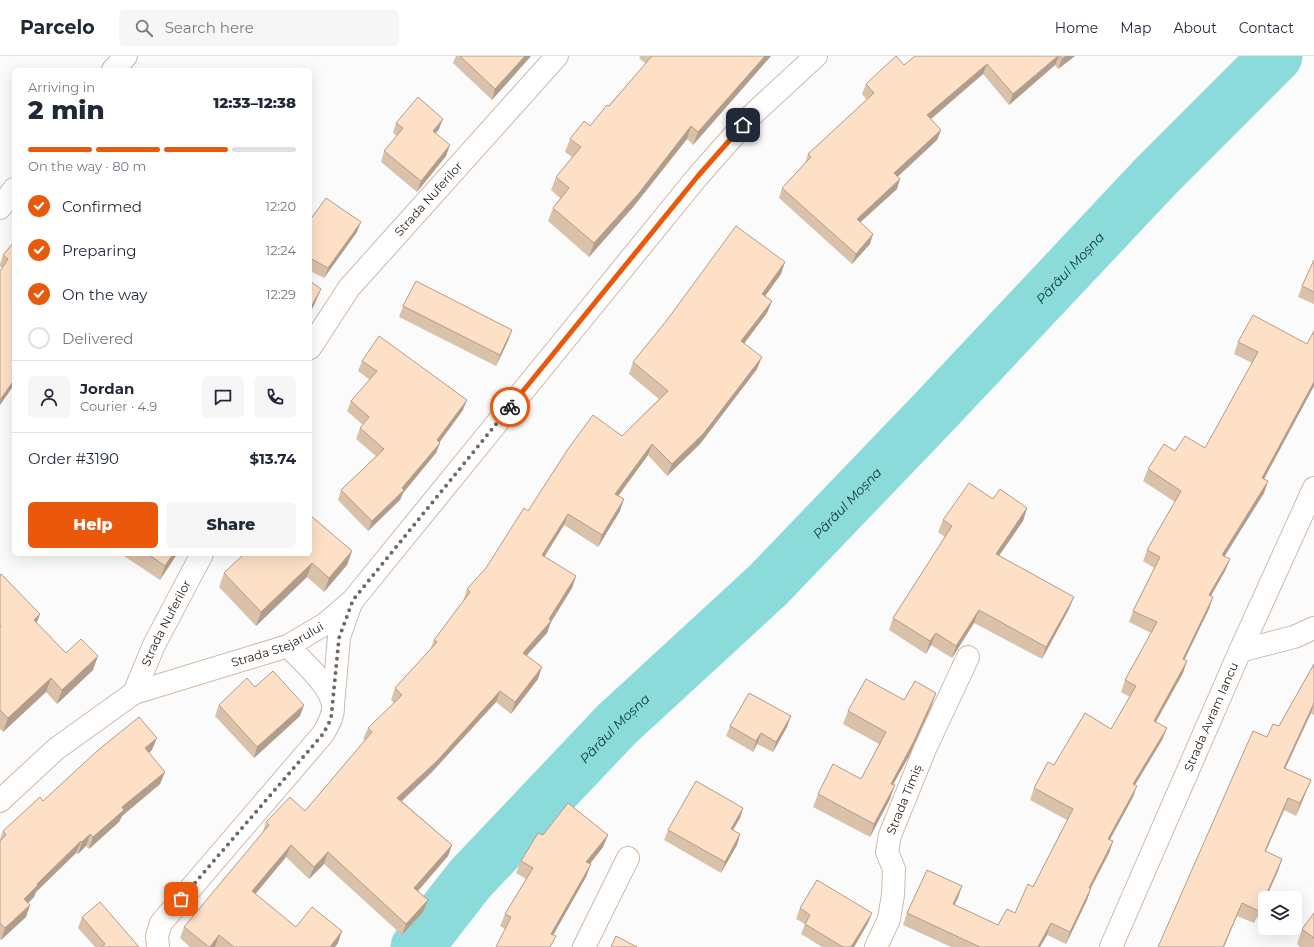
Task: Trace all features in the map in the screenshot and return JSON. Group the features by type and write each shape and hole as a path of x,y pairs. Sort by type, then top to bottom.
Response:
{"street":[{"path":"115,68 126,56"},
{"name":"Strada Nuferilor","path":"312,345 349,288 557,56"},
{"name":"Strada Stejarului","path":"0,801 56,749 134,694 288,646 325,624 353,600 698,176 752,115 816,56"},
{"path":"0,208 12,192"},
{"name":"Strada Avram Iancu","path":"1111,947 1240,651 1314,488"},
{"name":"Strada Nuferilor","path":"134,694 154,645 201,556"},
{"path":"158,947 157,936 161,922 323,734 331,719 339,638 353,600"},
{"path":"1240,651 1294,637 1314,628"},
{"path":"288,646 328,690 333,705"},
{"name":"Strada Timiș","path":"876,947 889,919 893,895 894,869 886,852 890,835 925,749 968,658"},
{"path":"584,947 628,858"}],"building":[{"path":"460,56 525,56 495,89"},
{"path":"652,56 765,56 698,132 691,126 639,193 594,243 553,208 569,188 556,177 581,147 570,139 584,121 590,126"},
{"path":"896,56 904,65 915,56 1058,56 1013,94 987,64 927,115 941,130 894,173 900,179 857,219 873,234 856,254 782,188 811,157 808,154 874,93 866,84"},
{"path":"418,97 443,119 433,131 450,145 421,181 384,151 403,128 396,123"},
{"path":"326,198 361,222 328,268 312,259 312,217"},
{"path":"736,226 785,262 762,294 772,301 741,341 762,357 704,433 672,464 652,444 615,494 624,499 602,535 568,514 542,555 576,576 549,619 551,621 523,653 542,667 515,702 500,691 437,761 397,798 452,845 414,888 428,900 406,924 328,852 314,867 291,845 252,891 296,927 312,907 342,931 330,947 234,947 219,935 209,947 184,927 269,825 266,822 290,797 305,811 372,732 368,728 402,695 395,688 437,642 434,640 470,592 467,589 486,568 524,508 528,511 568,449 593,415 622,436 668,391 633,362 667,320"},
{"path":"12,244 12,383 0,400 0,271 8,259 3,255"},
{"path":"1314,260 1314,292 1302,286"},
{"path":"416,281 512,330 500,355 403,306"},
{"path":"312,282 321,289 312,305"},
{"path":"1253,315 1307,344 1314,331 1314,382 1262,478 1268,481 1222,555 1230,559 1209,595 1213,597 1183,659 1187,661 1154,721 1167,728 1133,784 1137,786 1108,839 1113,841 1089,888 1091,888 1070,932 1051,923 1038,947 980,947 907,913 927,870 962,886 953,904 998,925 1007,909 1015,913 1028,884 1033,887 1073,809 1034,788 1048,762 1054,765 1085,713 1111,729 1136,686 1125,680 1157,622 1133,611 1160,557 1147,550 1181,491 1148,469 1164,444 1175,451 1185,436 1205,448 1258,352 1238,342"},
{"path":"379,336 467,400 437,440 440,443 402,488 404,490 372,521 341,490 384,449 360,428 369,417 351,401 377,371 362,361"},
{"path":"969,483 993,499 1000,489 1027,508 996,554 1074,597 1046,647 979,610 956,646 936,633 930,641 893,618 952,526 943,520"},
{"path":"312,517 352,551 329,578 312,563 261,612 224,573 242,556 312,556"},
{"path":"151,556 172,556 165,566"},
{"path":"1,574 40,614 34,620 66,653 81,639 98,656 62,690 51,678 8,718 0,710"},
{"path":"1314,664 1314,703 1284,768 1311,780 1300,803 1288,798 1265,851 1282,859 1268,891 1258,891 1258,911 1242,903 1223,947 1158,947 1253,731 1267,737 1273,724 1279,726"},
{"path":"273,671 304,705 257,747 219,705 247,678 255,687"},
{"path":"866,679 904,700 915,681 936,693 913,743 891,784 895,785 874,824 818,794 833,764 861,779 886,732 848,711"},
{"path":"749,693 791,716 776,742 761,733 756,741 730,726"},
{"path":"139,717 157,738 145,748 165,772 122,807 124,810 93,837 90,834 82,842 81,841 37,884 38,885 24,899 30,905 5,928 0,923 0,841 6,835 3,831 40,797 43,801 97,751"},
{"path":"696,781 743,808 731,829 740,834 725,862 668,830"},
{"path":"568,803 608,835 586,862 591,864 551,934 556,936 550,947 496,947 511,917 505,914 533,868 521,861 538,833 543,835"},
{"path":"817,880 872,913 851,947 843,947 805,924 810,915 800,908"},
{"path":"100,902 139,947 101,947 105,944 82,917"},
{"path":"1314,913 1314,938 1302,929"},
{"path":"616,936 637,947 611,947"}],"waterway":[{"name":"Pârâul Moșna","path":"417,947 470,879 617,724 768,585 935,411 1156,176 1276,56"}],"way so far":[{"path":"181,899 323,734 331,719 339,638 353,600 510,407"}],"route":[{"path":"510,407 698,176 743,125"}]}
